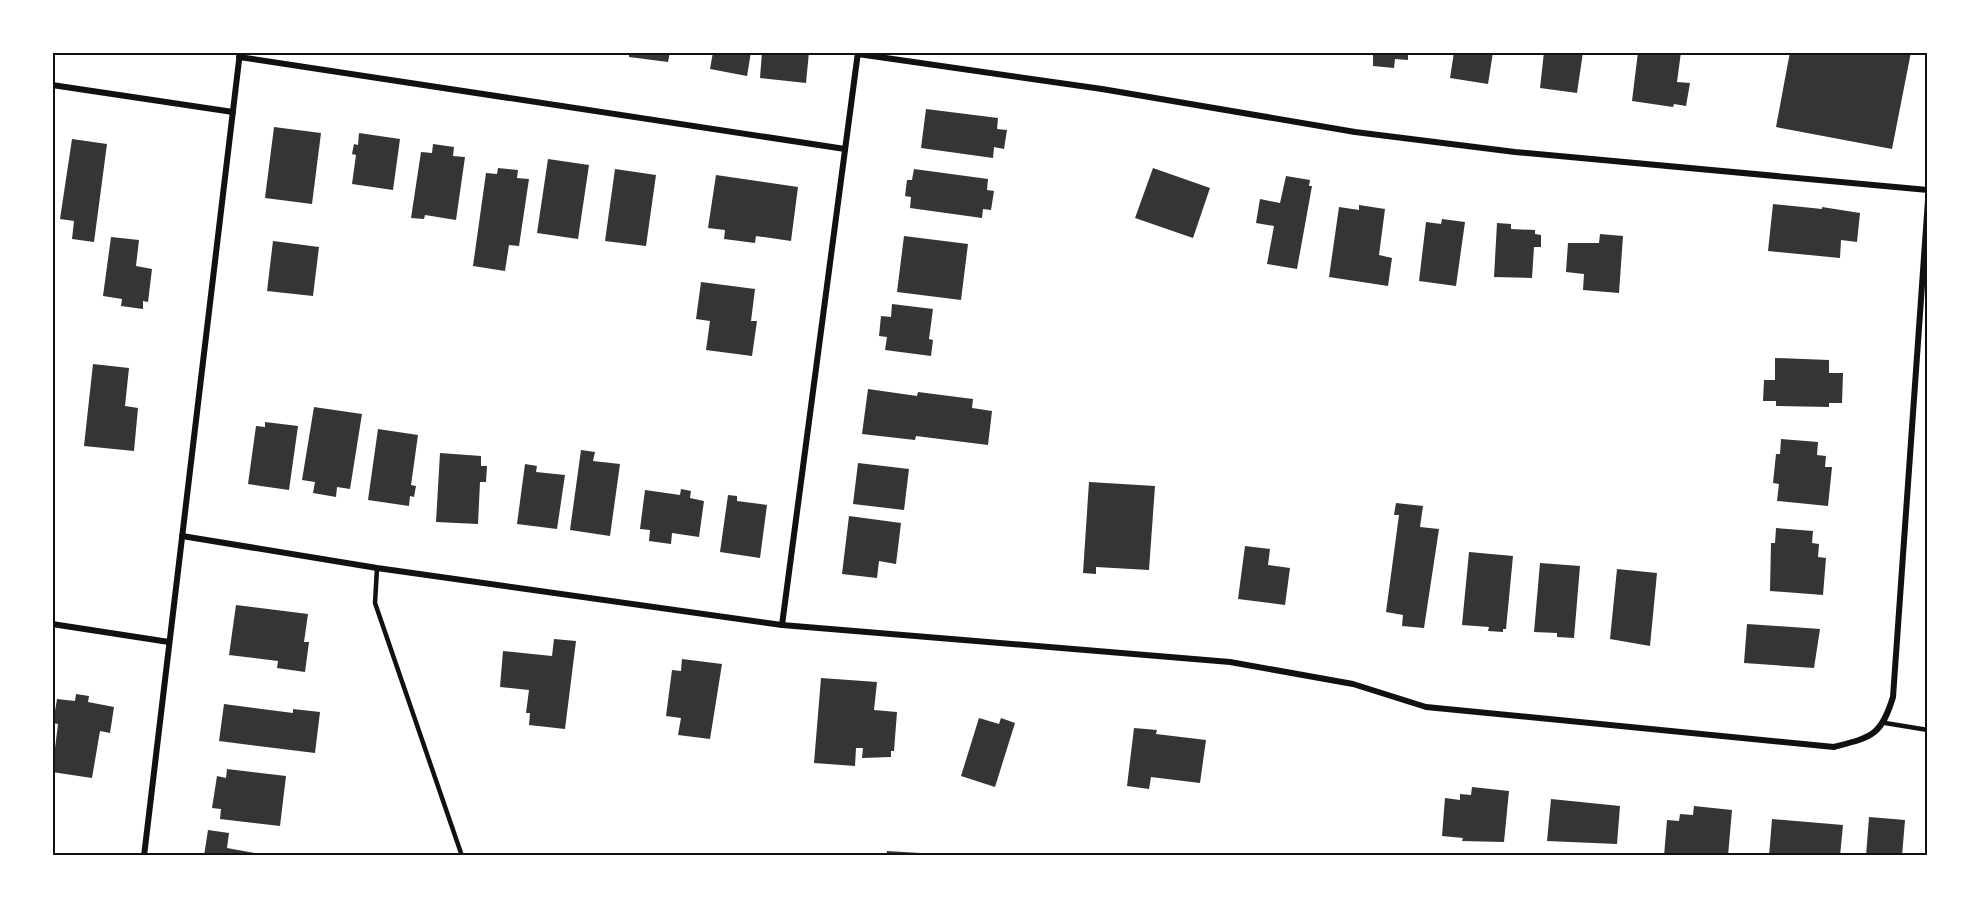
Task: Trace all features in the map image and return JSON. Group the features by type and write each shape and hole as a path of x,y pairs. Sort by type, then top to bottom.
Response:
{"street":[{"path":"782,625 858,53 1102,89 1356,132 1503,151 1928,190"},
{"path":"144,855 240,55 845,149"},
{"path":"52,85 233,112"},
{"path":"182,536 377,567 782,625 1230,662 1353,684 1426,707 1834,747 1862,739 1885,723 1893,697 1928,200"},
{"path":"52,624 169,642"}],"lane":[{"path":"377,567 375,603 462,855"},
{"path":"1885,723 1928,730"}],"building":[{"path":"629,52 670,52 668,62 629,57"},
{"path":"713,52 751,52 747,76 710,69"},
{"path":"762,52 809,52 806,83 760,78"},
{"path":"1362,52 1408,52 1408,60 1395,59 1394,68 1373,66 1373,55"},
{"path":"1454,52 1493,52 1488,84 1450,78"},
{"path":"1544,52 1583,52 1577,93 1540,88"},
{"path":"1638,52 1681,52 1677,82 1690,83 1686,106 1674,104 1673,107 1632,101"},
{"path":"1790,52 1911,52 1892,149 1776,127"},
{"path":"926,109 998,118 997,129 1007,130 1004,149 994,147 993,158 921,148"},
{"path":"274,127 321,133 312,204 265,198"},
{"path":"359,133 400,139 393,190 352,184 356,155 352,154 354,144 358,145"},
{"path":"72,139 107,144 94,242 72,239 74,221 60,219"},
{"path":"433,144 454,147 453,156 465,157 456,220 425,215 424,219 411,218 421,152 432,153"},
{"path":"548,159 589,165 578,239 537,233"},
{"path":"498,168 518,170 517,178 529,179 519,246 509,245 505,271 473,266 486,173 497,174"},
{"path":"1153,168 1210,188 1193,238 1135,218"},
{"path":"615,169 656,175 646,246 605,241"},
{"path":"914,169 988,179 987,190 994,191 991,210 983,209 982,218 910,208 911,197 905,196 907,180 912,180"},
{"path":"716,175 798,187 791,241 756,236 755,243 724,239 725,230 708,228"},
{"path":"1286,176 1310,180 1309,186 1312,186 1297,269 1267,264 1274,226 1256,223 1260,199 1280,203"},
{"path":"1773,204 1822,209 1822,207 1860,213 1857,242 1841,240 1840,258 1768,251"},
{"path":"1359,205 1385,209 1379,255 1392,258 1388,286 1329,277 1339,207 1359,210"},
{"path":"1442,219 1465,222 1456,286 1419,281 1426,222 1441,224"},
{"path":"1497,223 1511,224 1511,229 1535,230 1535,234 1541,235 1541,247 1534,247 1532,278 1494,277"},
{"path":"1600,234 1623,236 1619,293 1583,290 1584,274 1566,272 1568,243 1599,243"},
{"path":"904,236 968,244 961,300 897,292"},
{"path":"111,237 139,240 136,266 152,269 148,302 143,301 143,309 121,306 122,299 103,296"},
{"path":"273,241 319,247 313,296 267,291"},
{"path":"701,282 755,289 751,321 757,321 752,356 706,350 710,321 696,319"},
{"path":"892,304 933,309 929,339 933,340 931,356 885,350 887,337 879,336 881,316 891,317"},
{"path":"1775,358 1829,360 1829,373 1843,373 1842,403 1829,403 1829,407 1776,406 1776,401 1763,401 1764,380 1775,380"},
{"path":"93,364 129,368 125,406 138,408 134,451 84,446"},
{"path":"868,389 917,396 918,392 973,399 972,408 992,411 988,445 916,436 915,440 862,434"},
{"path":"314,407 362,414 350,489 337,487 336,497 313,493 315,482 302,480"},
{"path":"265,422 298,426 289,490 248,484 256,426 265,427"},
{"path":"378,429 418,435 411,485 416,486 414,497 410,496 409,506 368,500"},
{"path":"1781,439 1818,442 1817,455 1826,456 1825,467 1832,467 1828,506 1777,501 1779,484 1773,483 1776,454 1780,454"},
{"path":"581,450 595,452 593,461 620,464 610,536 570,530"},
{"path":"440,453 481,456 481,466 487,466 486,482 480,482 478,524 436,522"},
{"path":"858,463 909,469 904,510 853,504"},
{"path":"525,464 537,466 536,472 565,475 557,529 517,524"},
{"path":"1089,482 1155,486 1149,570 1096,567 1096,574 1083,573"},
{"path":"681,489 691,491 690,498 704,501 699,537 672,533 671,544 649,541 650,530 640,529 645,490 680,495"},
{"path":"728,495 737,496 737,501 767,505 760,558 720,552"},
{"path":"1396,503 1423,506 1420,527 1439,529 1424,628 1402,626 1403,615 1386,612 1399,515 1394,515"},
{"path":"849,516 901,523 896,564 879,561 877,578 842,574"},
{"path":"1776,528 1813,531 1812,543 1819,544 1818,557 1826,558 1823,595 1770,591 1771,543 1775,543"},
{"path":"1245,546 1270,549 1268,565 1290,568 1285,605 1238,599"},
{"path":"1469,552 1513,556 1506,629 1503,629 1503,632 1488,631 1489,627 1462,625"},
{"path":"1540,563 1580,566 1574,638 1557,637 1557,633 1534,632"},
{"path":"1617,569 1657,573 1650,646 1610,639"},
{"path":"236,605 308,614 304,642 309,642 305,672 277,668 278,661 229,655"},
{"path":"1747,624 1820,629 1814,668 1744,663"},
{"path":"554,639 576,641 565,729 529,725 530,713 526,713 529,690 500,687 503,651 552,656"},
{"path":"682,659 722,664 710,739 678,735 681,718 666,716 672,670 681,671"},
{"path":"821,678 877,682 874,710 897,712 894,751 891,751 891,757 862,758 863,748 856,748 855,766 814,763"},
{"path":"76,694 89,696 88,702 114,707 110,733 100,731 92,778 52,772 58,724 53,723 57,699 75,701"},
{"path":"224,704 293,713 293,709 320,712 315,753 219,741"},
{"path":"979,718 999,724 1001,718 1015,723 995,787 961,776"},
{"path":"1134,728 1157,730 1156,734 1206,740 1200,783 1151,777 1149,789 1127,786"},
{"path":"227,769 286,776 280,826 220,819 221,809 212,808 217,776 226,778"},
{"path":"1472,787 1509,791 1504,842 1462,841 1463,838 1442,836 1445,798 1460,800 1460,794 1471,795"},
{"path":"1551,799 1620,806 1617,844 1547,841"},
{"path":"1694,806 1732,810 1728,856 1664,856 1667,820 1679,821 1680,814 1693,815"},
{"path":"1869,817 1905,820 1902,856 1866,856"},
{"path":"1772,819 1843,825 1840,856 1769,856"},
{"path":"208,830 229,833 227,848 271,856 204,856"},
{"path":"887,851 937,854 937,856 886,856"}]}
